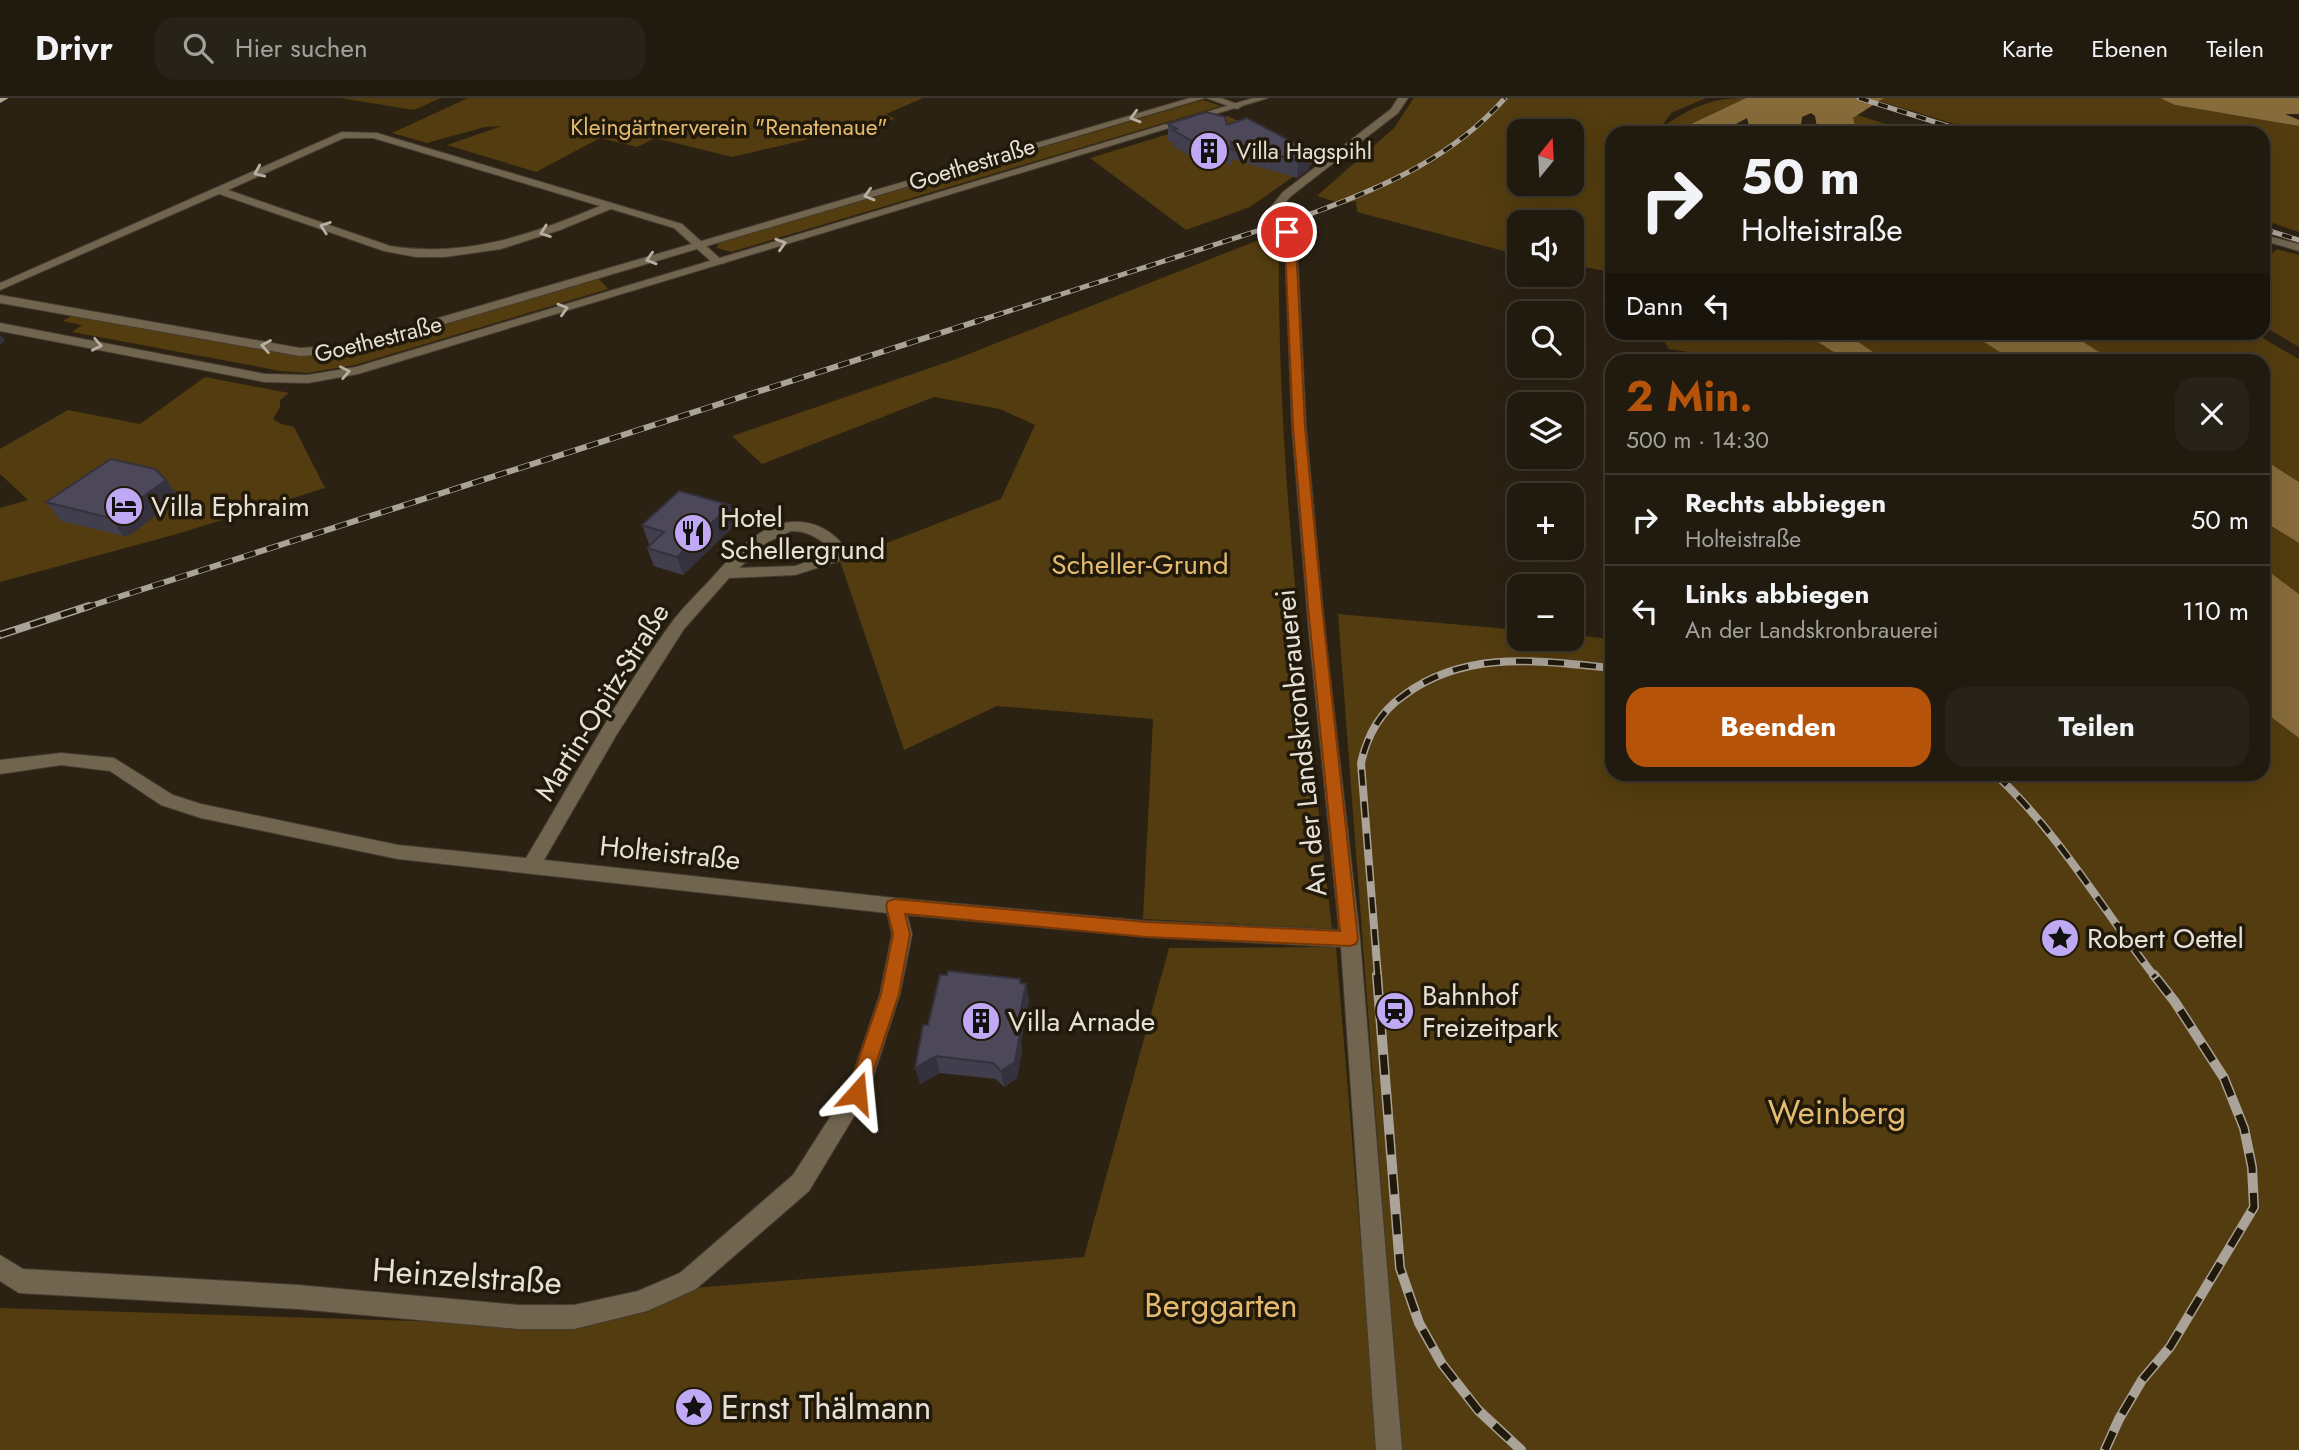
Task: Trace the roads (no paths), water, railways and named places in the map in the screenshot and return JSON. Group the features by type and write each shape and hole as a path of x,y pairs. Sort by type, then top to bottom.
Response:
{"street":[{"name":"Goethestraße","path":"0,299 317,353 366,344 1200,98"},
{"path":"1210,98 1237,106"},
{"name":"Goethestraße","path":"0,327 265,378 307,379 358,370 1263,98"},
{"name":"An der Landskronbrauerei","path":"1389,1450 1350,939 1317,632 1299,427 1290,246 1287,232 1275,223 1271,213 1287,194 1395,111 1403,98"},
{"path":"0,287 342,135 368,134 678,226 719,263"},
{"path":"219,190 388,249 414,255 448,256 494,247 530,237 609,206"},
{"path":"2272,240 2299,248"},
{"name":"Martin-Opitz-Straße","path":"531,866 611,730 678,625 725,573 772,530 785,526 814,529 835,545 834,558 820,566 787,571 725,573"},
{"name":"Holteistraße","path":"0,767 61,759 114,765 167,800 201,811 398,852 895,906 1146,929 1350,939"},
{"name":"Heinzelstraße","path":"0,1266 19,1281 298,1297 518,1317 574,1317 639,1303 688,1281 801,1183 834,1132 857,1093 890,994 902,934 895,906"}],"tram line":[{"path":"0,102 7,98"}],"railway":[{"path":"975,322 1313,213 1366,192 1441,153 1485,119 1505,98"},
{"path":"1859,98 1948,126"},
{"path":"2270,231 2299,240"},
{"path":"84,608 981,320"},
{"path":"0,635 89,606"},
{"path":"1378,977 1361,763 1367,743 1381,717 1395,702 1427,681 1477,665 1531,661 1605,667"},
{"path":"2002,781 2060,846 2155,977"},
{"path":"1377,975 1400,1268 1419,1323 1442,1364 1478,1410 1521,1450"},
{"path":"2105,1450 2119,1419 2142,1380 2170,1347 2254,1207 2252,1167 2244,1128 2224,1078 2175,1002 2154,975"}],"place":[{"name":"Villa Hagspihl","path":"1209,151"},
{"name":"Villa Ephraim","path":"124,506"},
{"name":"Hotel Schellergrund","path":"693,533"},
{"name":"Robert Oettel","path":"2060,938"},
{"name":"Bahnhof Freizeitpark","path":"1395,1011"},
{"name":"Villa Arnade","path":"981,1021"},
{"name":"Ernst Thälmann","path":"694,1407"}],"park label":[{"name":"Kleingärtnerverein \"Renatenaue\"","path":"729,127"},
{"name":"Scheller-Grund","path":"1140,564"},
{"name":"Weinberg","path":"1837,1112"},
{"name":"Berggarten","path":"1221,1305"}]}
